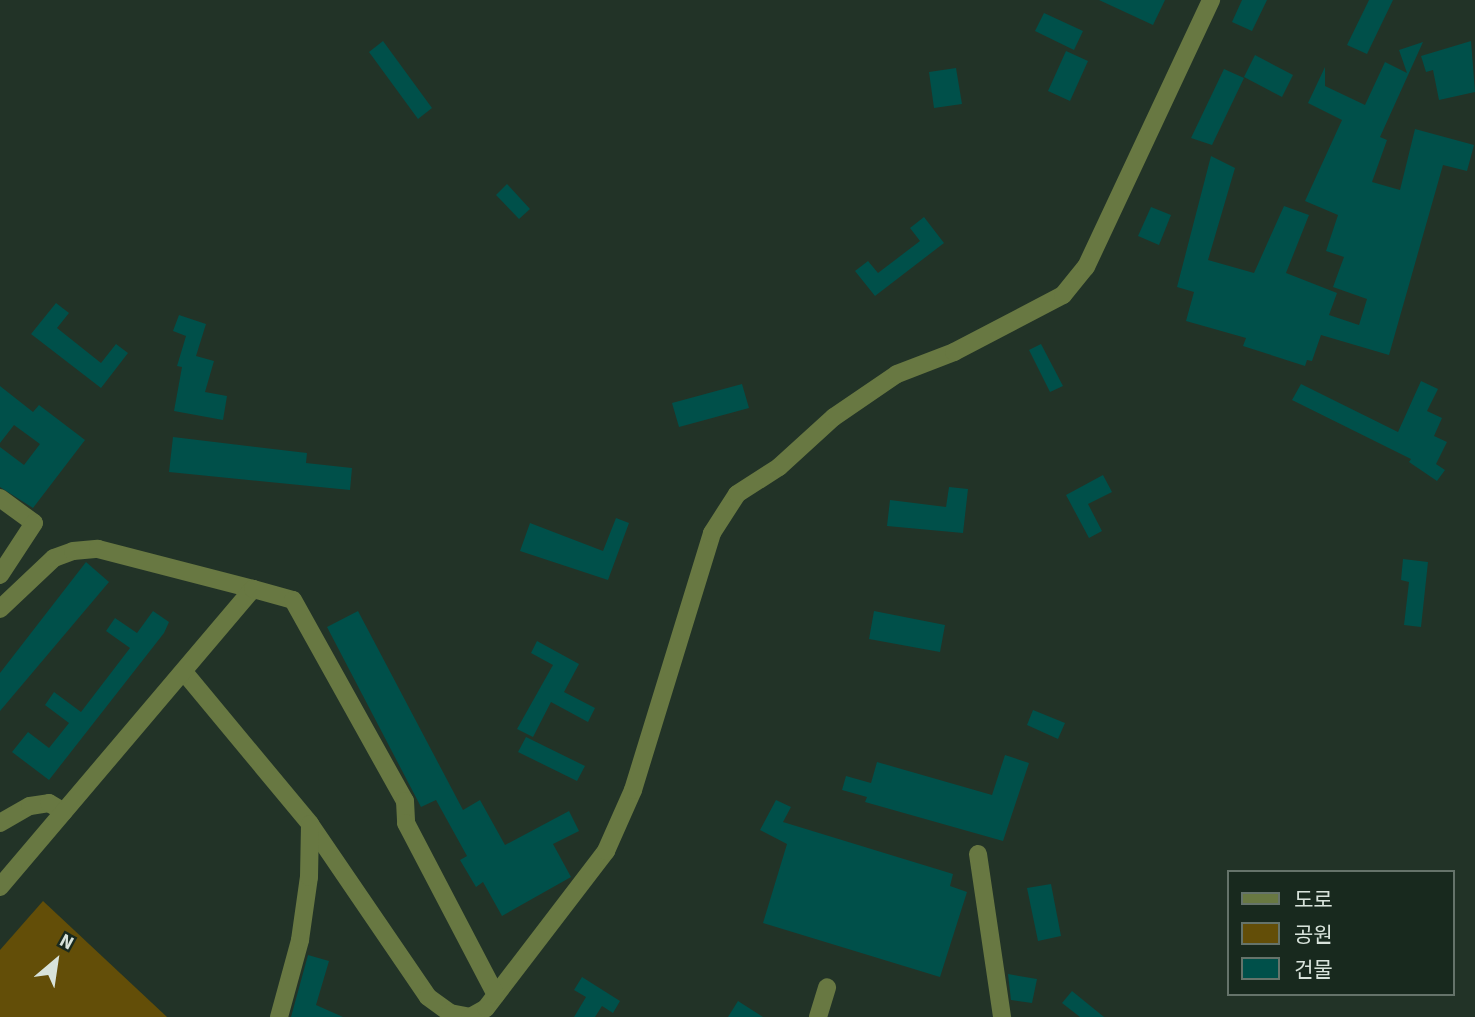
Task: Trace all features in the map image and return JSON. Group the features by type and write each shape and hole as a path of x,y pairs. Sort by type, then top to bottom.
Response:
{"street":[{"path":"184,672 310,824 428,997 450,1013 470,1017 496,995 606,850 633,790 712,533 737,494 779,467 834,417 897,374 954,352 1063,295 1086,267 1211,0"},
{"path":"0,498 34,523 0,575"},
{"path":"0,609 54,558 74,551 98,550 293,600 405,801 406,823 496,995"},
{"path":"0,887 253,589"},
{"path":"0,824 30,806 49,803 64,813"},
{"path":"279,1017 300,940 309,877 310,824"},
{"path":"978,854 1002,1017"},
{"path":"818,1017 827,987"}],"green space":[{"path":"43,901 167,1017 0,1017 0,950"}],"building":[{"path":"1099,0 1165,0 1153,25"},
{"path":"1242,0 1267,0 1252,31 1232,22"},
{"path":"1369,0 1393,0 1367,54 1347,45"},
{"path":"1044,13 1083,31 1074,50 1035,31"},
{"path":"383,41 432,108 418,119 369,52"},
{"path":"1471,41 1475,92 1439,100 1433,70 1426,72 1421,56"},
{"path":"1423,42 1380,137 1387,140 1372,182 1400,190 1415,129 1474,145 1467,171 1443,165 1389,355 1321,335 1312,361 1307,360 1305,366 1243,346 1246,338 1186,321 1194,292 1177,287 1211,156 1235,168 1208,260 1254,273 1284,206 1309,215 1286,273 1337,293 1329,315 1359,325 1367,299 1333,287 1344,257 1326,251 1338,215 1305,201 1342,120 1308,103 1325,67 1325,86 1365,105 1385,62 1407,73 1399,50"},
{"path":"1066,51 1088,61 1070,101 1048,91"},
{"path":"1255,55 1293,75 1282,97 1244,77"},
{"path":"956,68 962,104 934,108 929,72"},
{"path":"1224,69 1244,78 1212,145 1191,138"},
{"path":"507,184 530,209 519,219 496,195"},
{"path":"1151,207 1171,215 1159,245 1138,236"},
{"path":"924,217 944,243 875,296 855,271 868,261 878,273 920,241 910,228"},
{"path":"56,303 69,313 57,328 101,363 116,344 128,353 101,388 31,334"},
{"path":"179,315 206,324 196,356 214,361 205,392 227,396 223,420 174,411 182,367 177,366 186,336 173,331"},
{"path":"1041,344 1063,386 1050,392 1029,350"},
{"path":"1421,381 1438,389 1427,411 1442,418 1434,436 1447,442 1436,464 1445,470 1437,481 1409,462 1411,459 1292,400 1301,384 1398,432"},
{"path":"742,384 749,408 679,427 672,403"},
{"path":"0,386 33,412 39,405 85,440 33,508 0,487 0,447 24,465 40,444 14,425 0,443"},
{"path":"173,437 307,453 306,463 352,468 350,490 169,472"},
{"path":"1103,475 1112,492 1088,504 1102,531 1089,538 1066,495"},
{"path":"949,487 968,489 963,533 887,526 890,500 946,507"},
{"path":"616,518 629,523 608,580 520,551 530,523 603,551"},
{"path":"1403,559 1428,562 1421,627 1404,625 1409,582 1401,580"},
{"path":"86,562 109,582 0,711 0,673"},
{"path":"153,611 169,622 164,633 49,780 12,752 28,732 49,748 69,723 45,705 54,692 81,712 130,648 106,631 115,618 137,633"},
{"path":"358,611 463,810 480,800 505,845 569,811 579,831 553,844 571,877 502,916 483,882 476,887 460,860 467,856 436,800 421,807 327,627"},
{"path":"874,611 945,625 940,652 869,639"},
{"path":"537,641 579,664 564,692 595,708 588,722 551,702 533,737 517,729 553,665 531,653"},
{"path":"1033,710 1065,723 1058,739 1027,725"},
{"path":"526,737 585,766 577,781 518,752"},
{"path":"1005,755 1029,763 1003,841 865,802 867,797 842,790 846,776 871,783 877,762 992,795"},
{"path":"776,800 791,807 783,822 953,874 950,886 967,892 940,977 763,923 787,844 760,830"},
{"path":"1051,884 1061,936 1038,941 1027,888"},
{"path":"308,955 329,961 316,1005 343,1017 291,1017"},
{"path":"1008,974 1037,979 1032,1003 1011,1000"},
{"path":"582,977 620,1001 613,1013 602,1006 595,1017 574,1017 586,997 574,990"},
{"path":"1072,991 1104,1017 1080,1017 1062,1003"},
{"path":"738,1001 763,1017 728,1017"}]}
